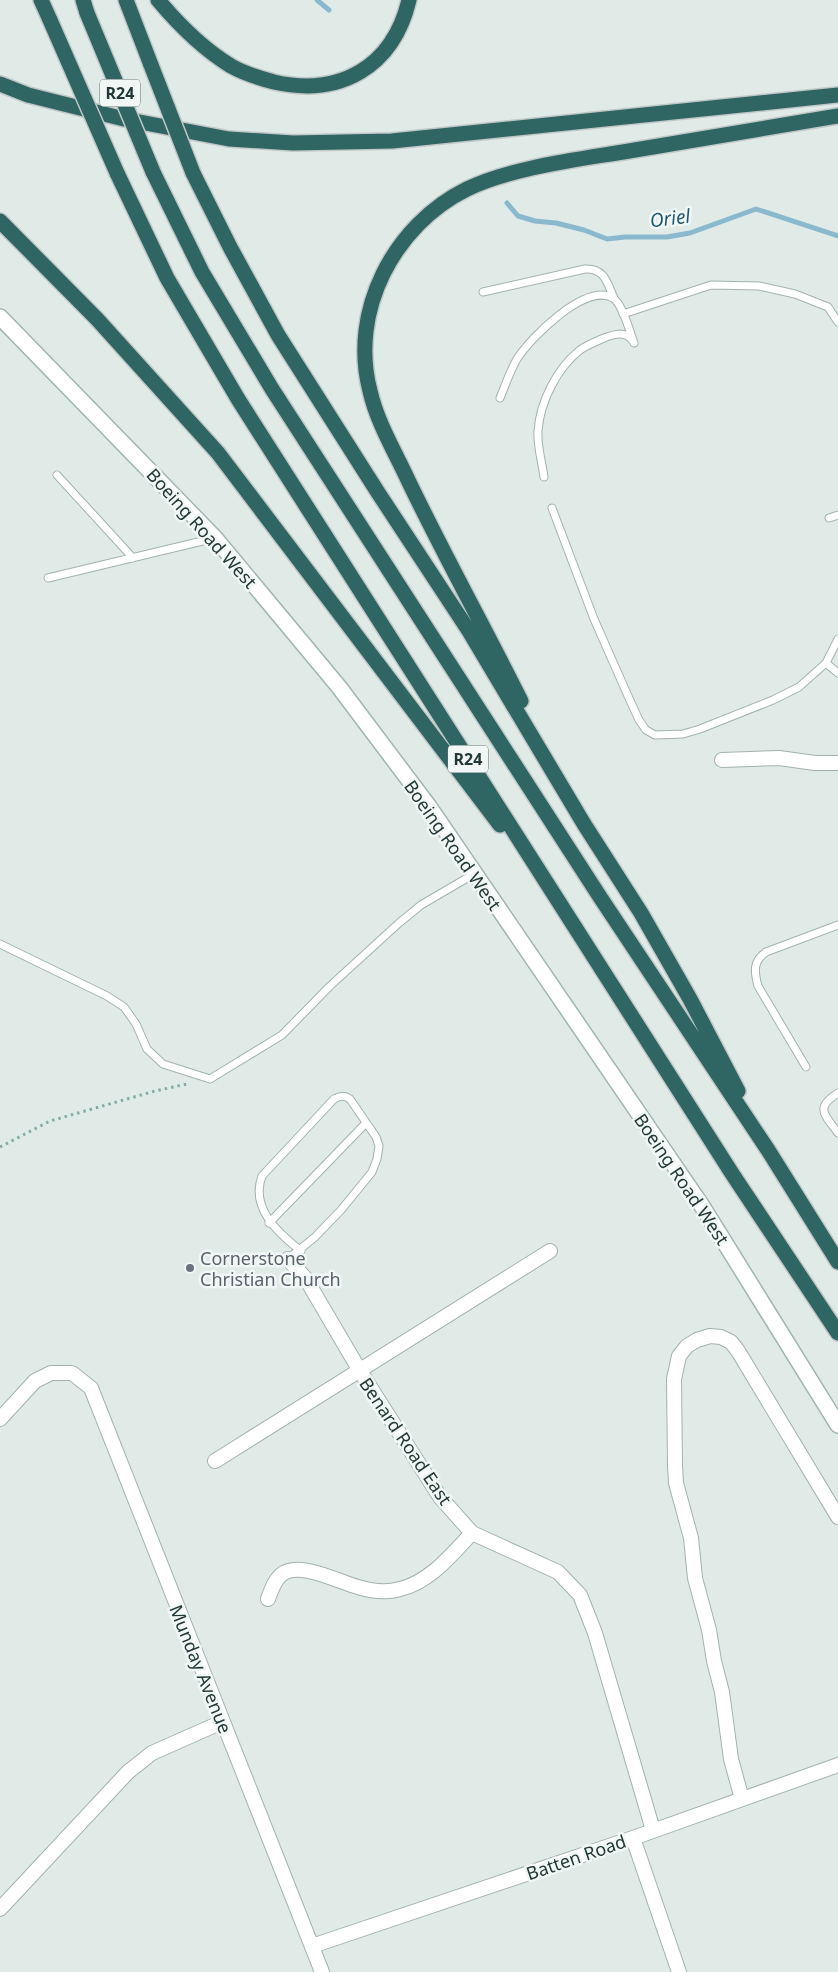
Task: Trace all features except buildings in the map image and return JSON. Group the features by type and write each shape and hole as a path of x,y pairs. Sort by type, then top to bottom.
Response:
{"highway":[{"name":"R24","path":"42,0 117,174 167,278 238,399 733,1175 838,1333"},
{"path":"126,0 193,173 230,247 278,335 469,631 584,824 641,913 720,1054 768,1150"},
{"path":"158,0 171,16 202,46 232,66 255,77 292,86 314,87 336,83 363,71 390,44 405,17 409,0"},
{"name":"R24","path":"85,7 153,172 202,272 272,389 600,896 768,1150 838,1262"},
{"path":"0,84 28,95 134,121 229,139 302,143 392,141 838,94"},
{"path":"584,824 492,642 436,539 377,415 365,368 364,338 371,302 388,263 401,243 437,208 468,189 551,164 838,116"},
{"path":"0,221 97,319 218,453 567,914"}],"main road":[{"name":"Boeing Road West","path":"0,317 215,538 339,687 430,808 702,1206 838,1425"}],"street":[{"path":"722,760 780,758 814,764 838,763"},
{"path":"215,1460 550,1251"},
{"name":"Benard Road East","path":"288,1259 306,1279 428,1481 472,1533 558,1572 580,1596 595,1633 653,1830"},
{"path":"742,1799 731,1759 722,1692 709,1630 695,1578 691,1538 676,1483 674,1379 679,1356 687,1346 697,1340 710,1336 721,1337 731,1342 838,1517"},
{"name":"Munday Avenue","path":"0,1419 36,1381 51,1373 72,1373 90,1388 322,1972"},
{"path":"268,1599 280,1576 288,1571 299,1570 314,1572 358,1587 373,1590 388,1591 401,1589 420,1582 437,1569 472,1533"},
{"path":"0,1909 128,1772 152,1753 222,1722"},
{"name":"Batten Road","path":"312,1946 633,1838 838,1766"},
{"path":"633,1838 679,1972"}],"lane":[{"path":"484,292 585,269 594,269 603,274 623,314 634,343 629,336 622,334 613,335 580,350 564,366 551,388 542,409 538,432 544,477"},
{"path":"623,314 711,285 759,286 795,294 828,307 838,322"},
{"path":"500,398 517,360 540,331 565,309 587,299 604,295 614,298"},
{"path":"57,475 133,558"},
{"path":"552,508 594,619 639,720 646,730 655,735 668,736 700,729 773,700 799,687 826,663 838,639"},
{"path":"829,518 838,514"},
{"path":"48,578 215,538"},
{"path":"826,663 838,673"},
{"path":"0,944 107,996 124,1007 136,1024 147,1049 163,1064 210,1079 282,1035 330,986 399,923 422,906 474,874"},
{"path":"806,1067 758,986 755,976 755,965 766,952 838,925"},
{"path":"838,1093 826,1101 824,1108 825,1115 838,1133"},
{"path":"288,1259 301,1251 341,1210 372,1172 377,1159 379,1146 376,1137 350,1099 342,1096 334,1099 262,1176 258,1185 258,1193 269,1223 301,1251"},
{"path":"269,1223 366,1123"}],"path":[{"path":"0,1147 50,1122 155,1091 210,1079"}],"waterway":[{"path":"317,0 329,10"},
{"name":"Oriel","path":"507,203 518,216 584,230 607,239 667,237 690,233 756,209 838,236"}],"place":[{"name":"Cornerstone Christian Church","path":"190,1268"}]}
